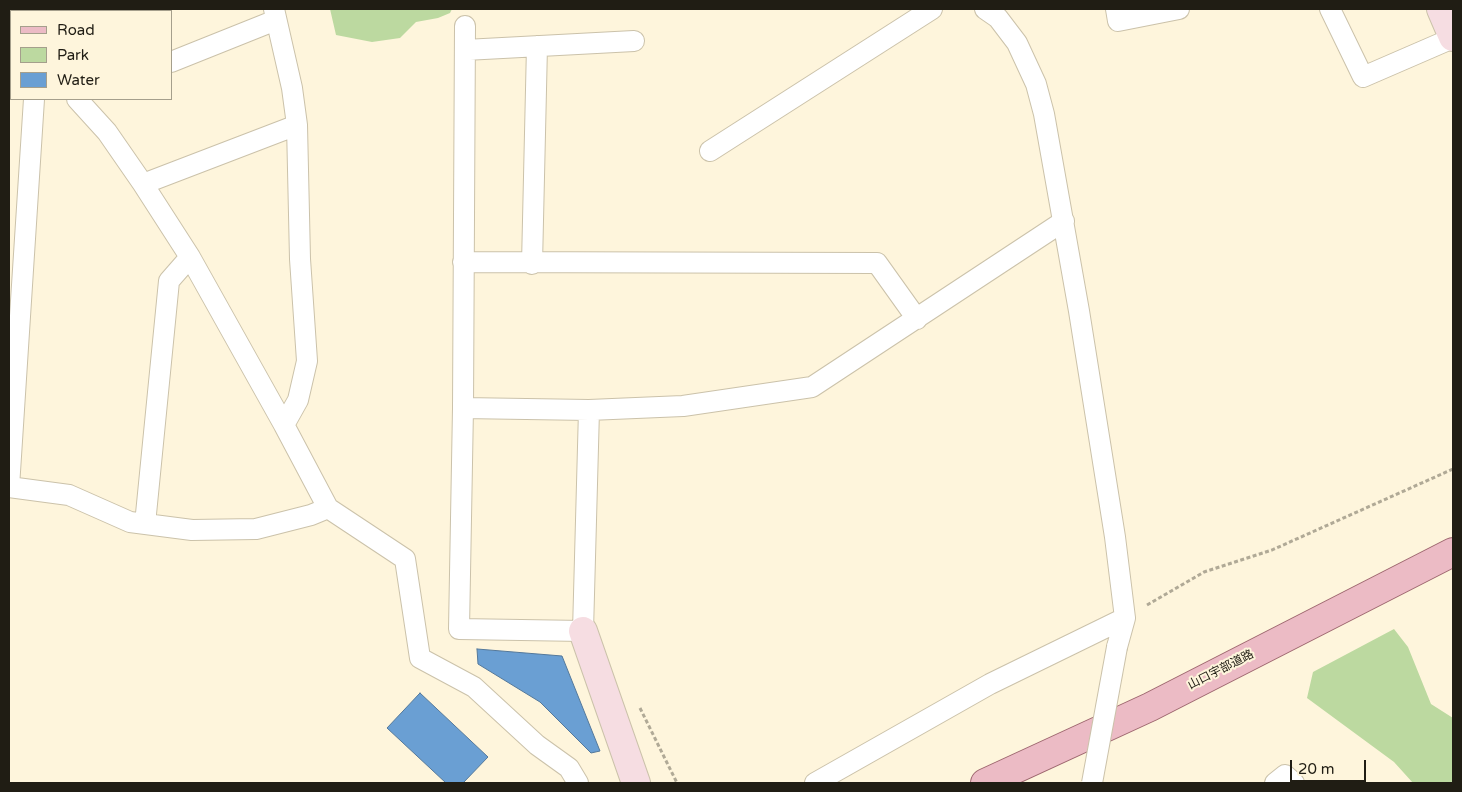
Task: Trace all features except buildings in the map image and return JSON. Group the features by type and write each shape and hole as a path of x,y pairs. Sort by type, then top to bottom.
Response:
{"main road":[{"name":"山口宇部道路","path":"985,783 1150,707 1453,552"}],"street":[{"path":"710,151 932,9"},
{"path":"985,9 998,18 1017,43 1036,84 1044,114 1064,221 1114,528 1124,618 1092,783"},
{"path":"1116,9 1118,21 1179,9"},
{"path":"1330,9 1363,77 1453,38 1441,9"},
{"path":"172,62 275,14 292,88 297,125 300,260 307,361 298,400 284,425"},
{"path":"465,26 459,629 583,631"},
{"path":"465,50 634,41"},
{"path":"532,264 537,46"},
{"path":"34,100 9,487 69,495 130,522 192,530 256,529 311,515 328,508"},
{"path":"79,100 107,132 190,257 328,508 405,559 420,658 474,687 537,745 569,768 578,783"},
{"path":"143,184 297,125"},
{"path":"462,408 589,410 683,406 812,387 1064,221"},
{"path":"145,524 169,281 190,257"},
{"path":"463,262 532,264 877,263 917,319"},
{"path":"589,410 583,631 636,783"},
{"path":"815,783 990,684 1124,618"},
{"path":"1275,783 1285,776 1294,783"}],"path":[{"path":"1124,618 1204,572 1272,550 1453,469"},
{"path":"639,705 677,783"}],"green space":[{"path":"330,9 452,9 450,13 438,18 416,22 400,38 372,42 336,35"},
{"path":"1394,629 1408,647 1431,704 1453,718 1453,783 1413,783 1394,762 1307,698 1313,672"}],"water":[{"path":"477,649 562,656 600,751 591,753 540,702 478,664"},
{"path":"420,693 488,757 463,783 446,783 387,728"}]}
